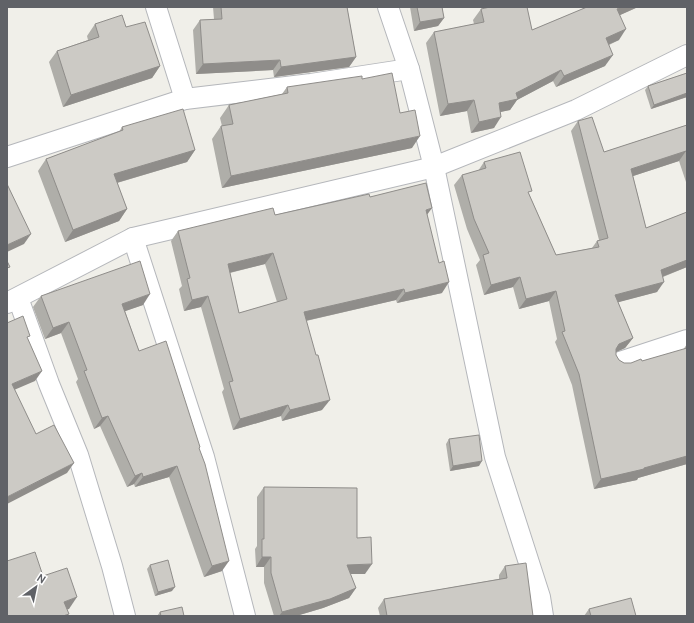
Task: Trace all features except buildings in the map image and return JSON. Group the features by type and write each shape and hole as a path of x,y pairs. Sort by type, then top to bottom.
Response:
{"street":[{"path":"156,7 185,99"},
{"path":"388,7 409,68 434,167 495,457 540,597 543,616"},
{"path":"125,616 112,566 78,455 49,384 12,301 133,238 434,167 576,110 687,54"},
{"path":"7,157 185,99 311,84 409,68"},
{"path":"133,238 204,457 245,616"},
{"path":"620,362 687,340"}]}
